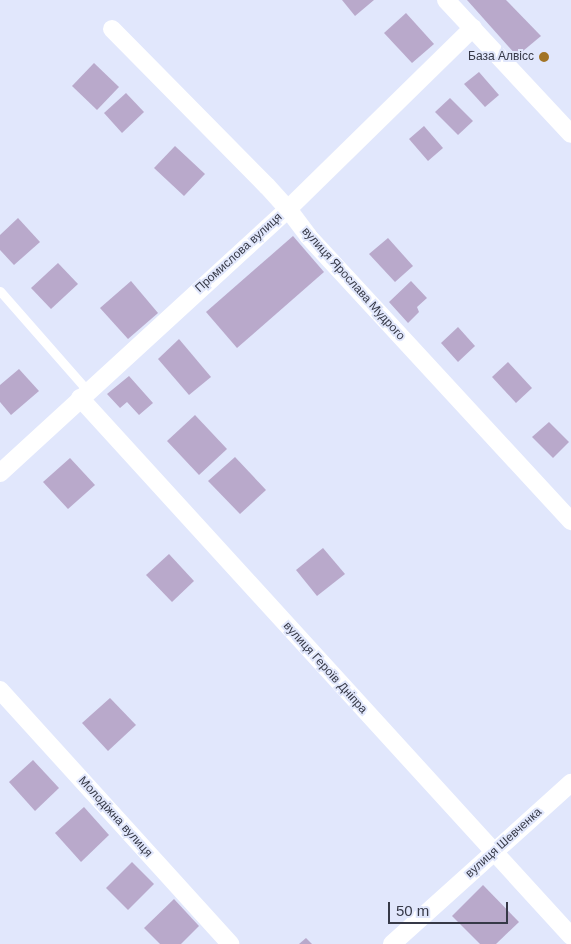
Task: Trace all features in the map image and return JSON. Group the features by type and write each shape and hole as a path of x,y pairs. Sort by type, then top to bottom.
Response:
{"street":[{"path":"446,0 571,134"},
{"name":"Промислова вулиця","path":"0,472 288,209 473,28"},
{"name":"вулиця Ярослава Мудрого","path":"112,29 288,209 308,236 571,521"},
{"name":"вулиця Героїв Дніпра","path":"84,394 493,853 571,936"},
{"name":"Молодіжна вулиця","path":"0,690 230,944"},
{"name":"вулиця Шевченка","path":"392,944 571,783"}],"lane":[{"path":"0,291 84,394"}],"building":[{"path":"342,0 374,0 355,16"},
{"path":"467,0 506,0 541,36 517,56"},
{"path":"406,13 434,44 412,63 384,33"},
{"path":"94,63 119,87 97,110 72,86"},
{"path":"479,72 499,95 485,107 464,84"},
{"path":"126,93 144,112 122,133 104,113"},
{"path":"450,98 473,121 458,135 435,112"},
{"path":"424,126 443,148 428,161 409,139"},
{"path":"175,146 205,174 184,196 154,168"},
{"path":"18,218 40,242 14,265 0,250 0,235"},
{"path":"293,236 324,272 237,348 206,312"},
{"path":"388,238 413,266 395,282 369,254"},
{"path":"58,263 78,284 51,309 31,288"},
{"path":"131,281 158,313 128,339 100,308"},
{"path":"411,281 427,298 417,307 419,312 408,323 389,302"},
{"path":"458,327 475,346 458,362 441,343"},
{"path":"179,339 211,377 189,395 158,359"},
{"path":"508,362 532,388 516,403 492,377"},
{"path":"19,369 39,391 11,415 0,402 0,385"},
{"path":"129,376 153,403 139,415 127,402 120,408 107,394"},
{"path":"195,415 227,449 199,475 167,441"},
{"path":"549,422 569,442 553,458 532,437"},
{"path":"235,457 266,490 240,514 208,481"},
{"path":"70,458 95,485 68,509 43,482"},
{"path":"323,548 345,574 317,596 296,570"},
{"path":"169,554 194,581 172,602 146,575"},
{"path":"110,698 136,725 108,751 82,723"},
{"path":"33,760 59,788 35,811 9,782"},
{"path":"84,807 109,835 81,862 55,833"},
{"path":"132,862 154,884 128,910 106,888"},
{"path":"483,885 519,922 496,944 480,944 452,916"},
{"path":"174,899 199,926 181,944 160,944 144,928"},
{"path":"306,938 312,944 299,944"}],"place":[{"name":"База Алвісс","path":"544,57"}]}
